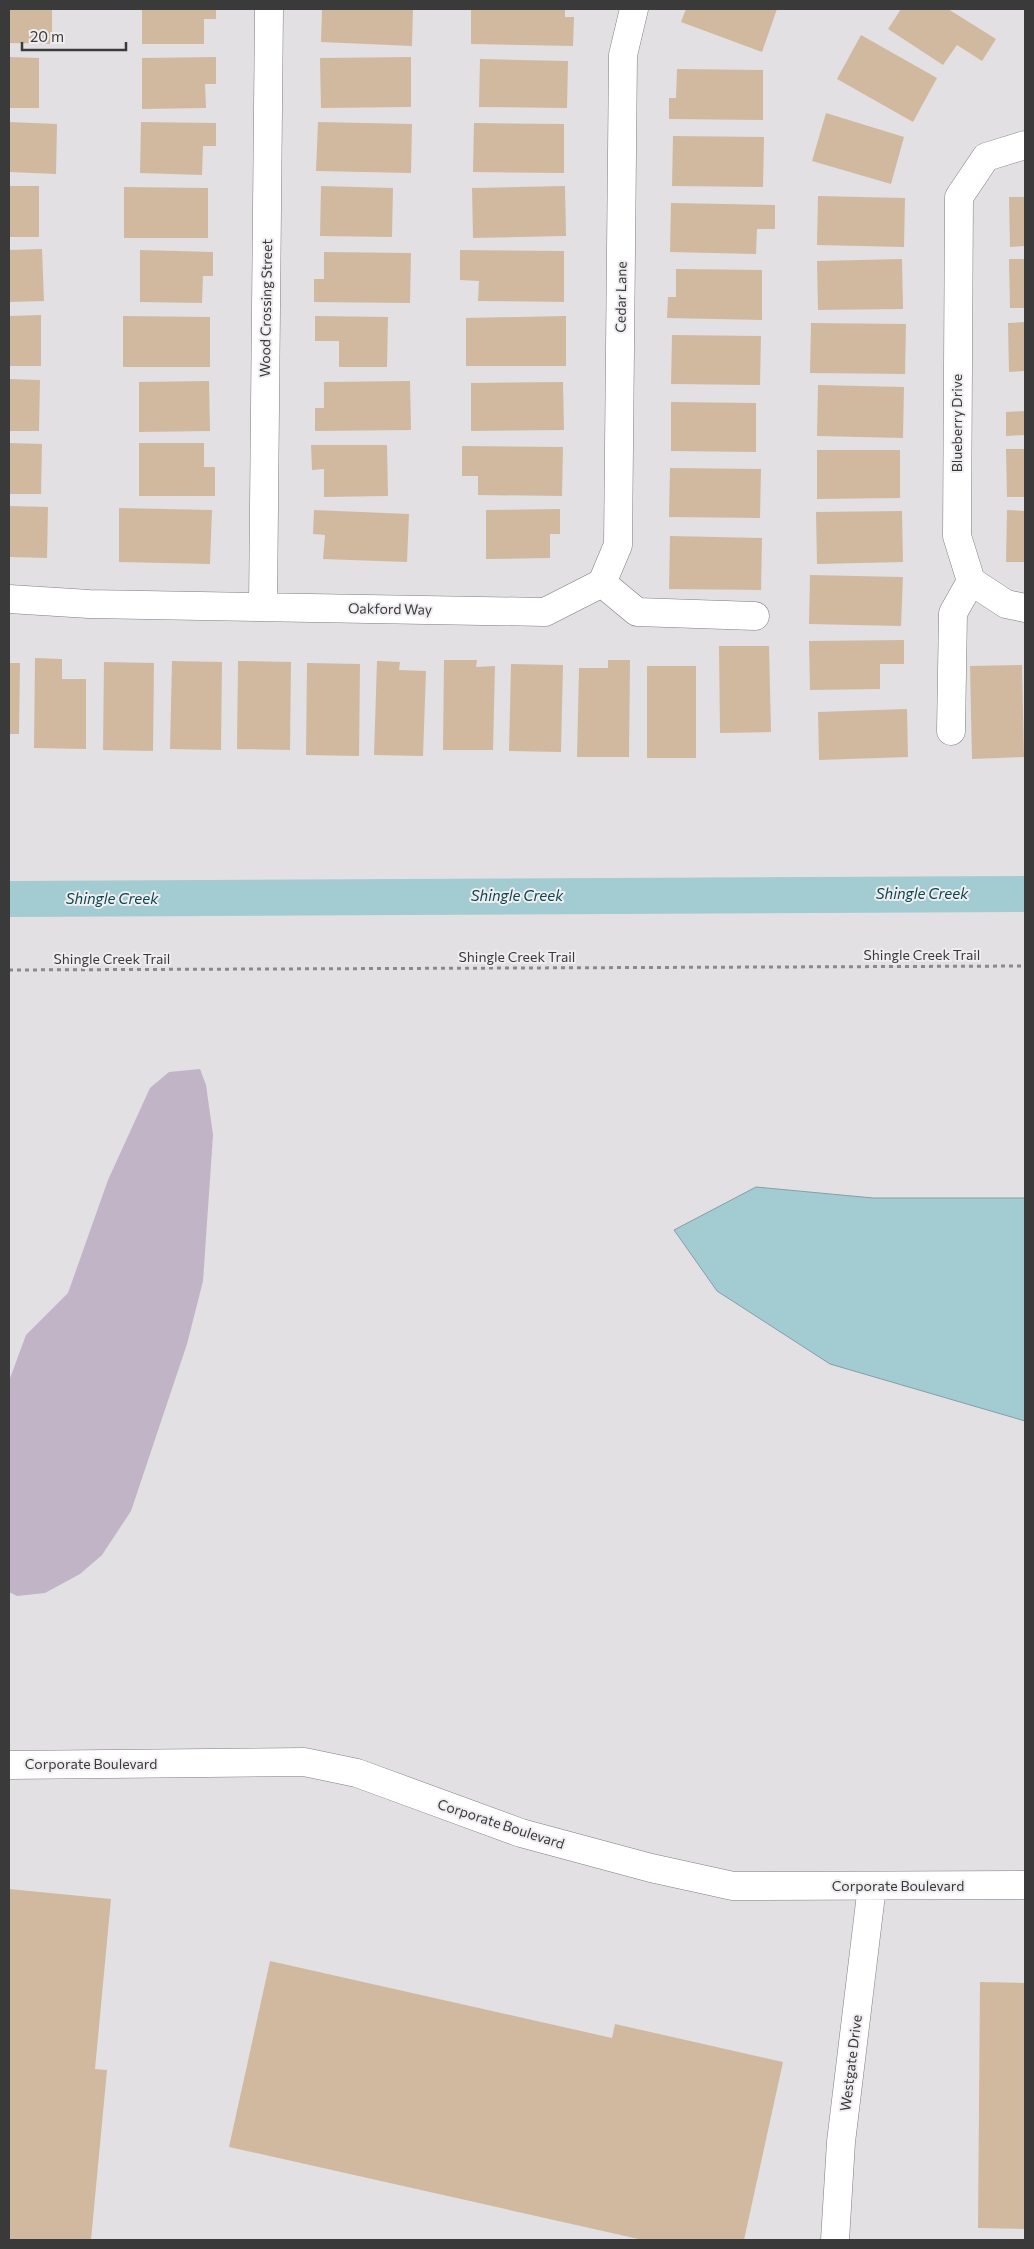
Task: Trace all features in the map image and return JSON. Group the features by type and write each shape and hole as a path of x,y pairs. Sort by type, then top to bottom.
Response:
{"street":[{"name":"Wood Crossing Street","path":"263,607 269,9"},
{"name":"Cedar Lane","path":"602,583 618,545 623,55 634,9"},
{"name":"Blueberry Drive","path":"971,581 956,536 959,197 986,158 1025,145"},
{"path":"951,731 953,613 971,581 1006,604 1025,608"},
{"name":"Oakford Way","path":"9,599 89,604 545,612 602,583"},
{"path":"602,583 636,612 755,616"},
{"name":"Corporate Boulevard","path":"9,1765 304,1762 357,1773 521,1833 651,1868 733,1886 1025,1885"},
{"name":"Westgate Drive","path":"835,2240 841,2142 872,1886"}],"path":[{"name":"Shingle Creek Trail","path":"9,970 1025,966"}],"shaded area":[{"path":"200,1069 206,1085 213,1135 203,1281 187,1344 131,1511 102,1555 80,1574 45,1593 17,1596 9,1592 9,1381 26,1335 68,1293 108,1180 150,1088 169,1072"}],"water":[{"path":"756,1187 873,1198 1025,1198 1025,1421 830,1364 717,1291 674,1230"}],"building":[{"path":"9,9 52,9 52,44 9,43"},
{"path":"142,9 216,9 216,19 204,19 204,44 142,44"},
{"path":"322,9 413,9 412,46 321,42"},
{"path":"471,9 565,9 565,17 574,17 573,46 471,44"},
{"path":"686,9 777,9 762,52 681,22"},
{"path":"901,9 948,9 996,39 982,61 957,45 943,65 888,29"},
{"path":"861,35 937,78 913,122 837,79"},
{"path":"9,57 39,58 39,108 9,108"},
{"path":"216,57 216,84 205,84 206,108 142,109 142,58"},
{"path":"411,57 411,107 321,108 320,58"},
{"path":"480,59 568,61 567,108 479,107"},
{"path":"677,69 763,70 763,120 669,119 669,98 676,98"},
{"path":"826,113 904,137 891,184 812,161"},
{"path":"9,122 57,124 56,174 9,172"},
{"path":"141,122 216,123 216,146 203,146 202,175 140,173"},
{"path":"318,122 412,124 411,173 316,171"},
{"path":"474,123 564,124 564,173 473,172"},
{"path":"673,136 764,137 763,187 672,186"},
{"path":"9,186 39,186 39,237 9,237"},
{"path":"321,186 393,188 392,237 320,236"},
{"path":"565,186 566,236 473,238 472,188"},
{"path":"124,187 208,188 208,238 124,238"},
{"path":"818,196 905,198 904,247 817,245"},
{"path":"1009,197 1025,197 1025,246 1010,247"},
{"path":"671,203 775,205 775,229 757,229 756,254 670,252"},
{"path":"42,249 44,301 9,302 9,250"},
{"path":"140,250 213,252 213,276 203,276 202,303 140,302"},
{"path":"460,250 564,251 564,302 478,301 479,281 460,280"},
{"path":"324,252 411,253 410,303 314,302 314,279 324,279"},
{"path":"902,259 903,309 818,310 817,261"},
{"path":"1009,259 1025,259 1025,308 1010,308"},
{"path":"676,269 762,270 762,320 667,318 668,297 676,297"},
{"path":"41,315 41,366 9,366 9,316"},
{"path":"123,316 210,317 210,367 123,367"},
{"path":"315,316 388,317 387,367 339,367 339,341 315,341"},
{"path":"566,316 566,366 466,366 466,318"},
{"path":"1025,322 1025,371 1009,372 1008,323"},
{"path":"811,323 906,324 905,374 810,373"},
{"path":"672,335 761,336 760,385 671,384"},
{"path":"9,379 40,380 39,431 9,431"},
{"path":"209,381 210,431 139,432 139,382"},
{"path":"410,381 411,430 315,431 315,408 324,408 324,382"},
{"path":"563,382 564,430 471,431 471,383"},
{"path":"818,385 904,387 903,438 817,436"},
{"path":"671,402 756,403 756,452 671,451"},
{"path":"1025,411 1025,435 1006,436 1006,412"},
{"path":"9,443 42,444 41,494 9,494"},
{"path":"139,443 204,443 204,467 215,467 215,496 139,496"},
{"path":"311,445 387,445 388,496 324,497 324,469 312,470"},
{"path":"462,446 563,447 562,496 478,495 478,476 462,476"},
{"path":"1006,449 1025,449 1025,497 1007,497"},
{"path":"817,450 900,450 900,498 817,499"},
{"path":"670,468 761,469 760,518 669,517"},
{"path":"9,506 48,507 47,558 9,557"},
{"path":"119,508 212,510 210,564 119,562"},
{"path":"560,509 560,534 550,534 550,558 486,559 486,510"},
{"path":"314,510 409,514 407,562 323,559 325,535 313,534"},
{"path":"1007,510 1025,511 1025,562 1006,562"},
{"path":"902,511 903,562 817,564 816,512"},
{"path":"670,536 762,538 761,590 669,589"},
{"path":"810,575 903,577 901,626 809,624"},
{"path":"904,640 904,664 880,664 880,689 810,690 809,641"},
{"path":"719,646 769,646 771,732 720,733"},
{"path":"35,658 62,659 62,679 86,679 86,749 34,748"},
{"path":"444,660 477,660 476,667 495,666 493,750 443,750"},
{"path":"608,660 630,660 629,757 577,757 579,668 608,668"},
{"path":"172,661 222,662 221,750 170,749"},
{"path":"238,661 291,662 290,750 237,749"},
{"path":"377,661 400,662 399,670 426,671 423,756 374,755"},
{"path":"104,662 154,663 153,751 103,750"},
{"path":"9,663 20,663 19,734 9,734"},
{"path":"307,663 360,664 359,756 306,755"},
{"path":"511,664 563,665 561,752 509,751"},
{"path":"1022,665 1024,757 972,759 970,666"},
{"path":"647,666 696,666 696,758 647,758"},
{"path":"907,709 908,757 819,760 818,712"},
{"path":"9,1889 111,1899 95,2069 107,2070 91,2240 9,2240"},
{"path":"270,1961 612,2038 615,2024 783,2062 744,2240 643,2240 229,2147"},
{"path":"980,1982 1025,1983 1025,2229 978,2228"}],"waterway":[{"name":"Shingle Creek","path":"9,899 1025,894"}]}
